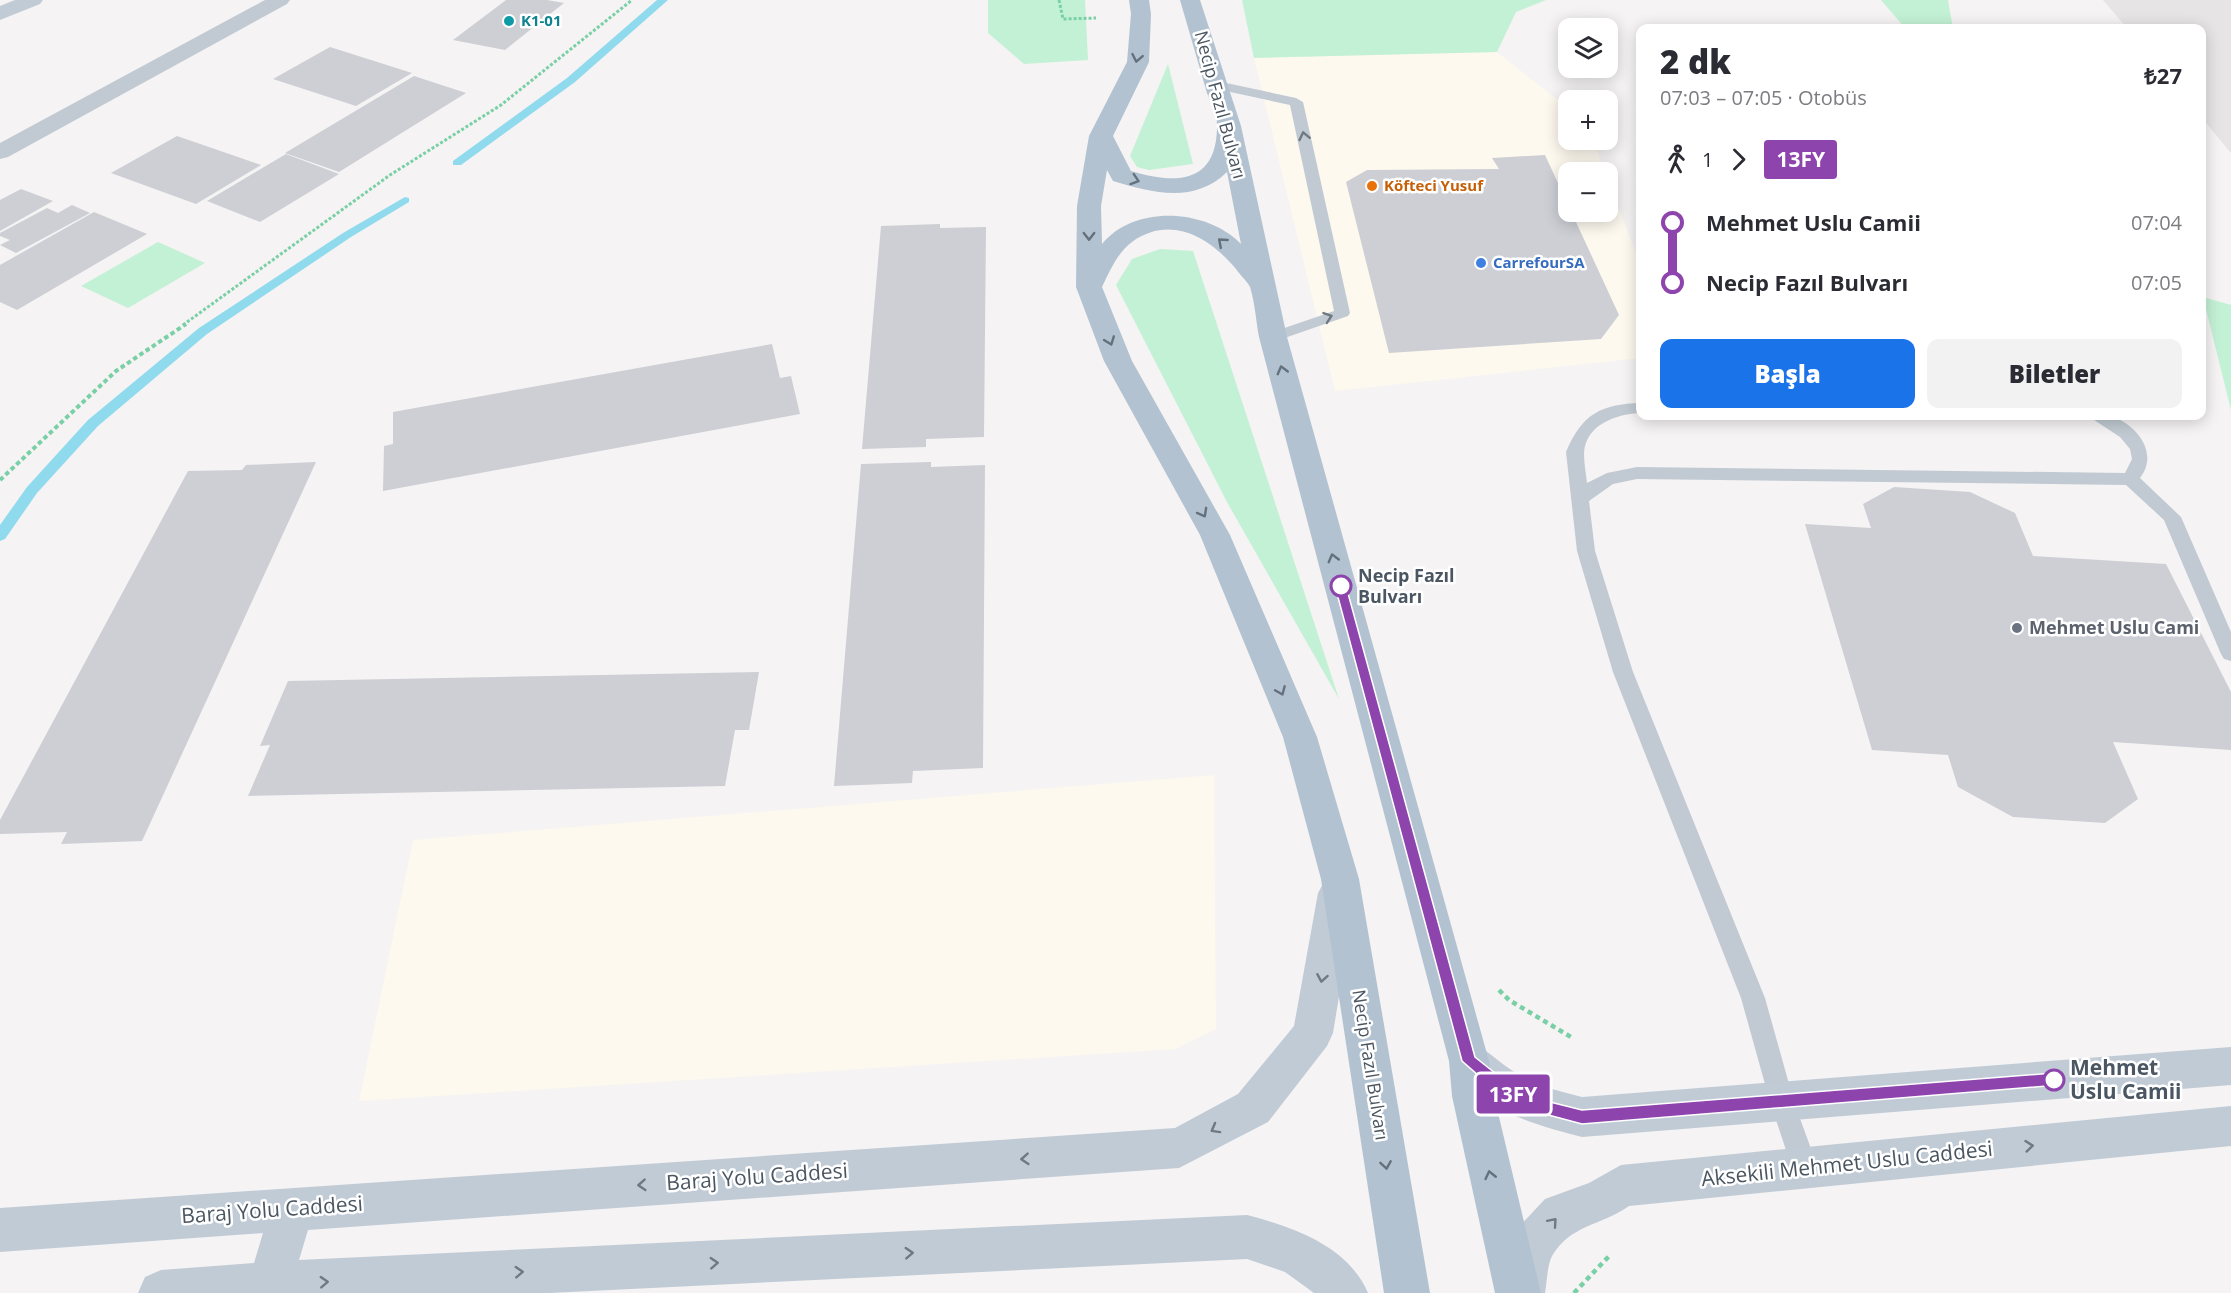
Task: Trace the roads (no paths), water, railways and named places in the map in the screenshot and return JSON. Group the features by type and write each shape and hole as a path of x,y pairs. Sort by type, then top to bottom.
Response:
{"main road":[{"path":"0,14 33,0"},
{"name":"Necip Fazıl Bulvarı","path":"1139,0 1141,14 1138,62 1101,136 1089,206 1089,287 1118,362 1215,535 1300,737 1340,879 1407,1293"},
{"name":"Necip Fazıl Bulvarı","path":"1190,0 1229,126 1273,337 1469,1061 1473,1096 1518,1293"},
{"path":"1101,136 1122,176 1173,188 1197,185 1213,172 1224,158 1229,126"},
{"path":"1089,287 1113,246 1132,231 1162,223 1195,228 1220,238 1262,285"},
{"name":"Baraj Yolu Caddesi","path":"0,1230 1179,1148 1252,1108 1313,1033 1340,879"},
{"path":"1469,1061 1500,1086 1531,1104 1582,1117 2231,1066"},
{"name":"Aksekili Mehmet Uslu Caddesi","path":"1522,1293 1531,1247 1560,1215 1601,1200 1621,1186 2231,1126"},
{"path":"270,1284 292,1209"},
{"path":"161,1293 270,1284 1247,1237 1280,1245 1319,1266 1345,1293"}],"street":[{"path":"0,152 280,0"}],"lane":[{"path":"1217,85 1296,102 1342,313 1273,337"},
{"path":"1636,408 1616,408 1592,423 1580,437 1575,452 1582,498 1586,551 1623,672 1753,998 1782,1102 1805,1168"},
{"path":"2104,420 2122,429 2140,451 2142,462 2138,471 2130,479"},
{"path":"1582,498 1600,482 1617,476 1637,473 2130,479 2172,517 2231,654"}],"waterway":[{"path":"457,163 571,80 663,0"},
{"path":"0,536 32,490 93,423 203,331 347,235 405,200"}],"place":[{"name":"K1-01","path":"509,21"},
{"name":"Köfteci Yusuf","path":"1372,186"},
{"name":"CarrefourSA","path":"1481,263"},
{"name":"Necip Fazıl Bulvarı","path":"1341,586"},
{"name":"Mehmet Uslu Cami","path":"2017,628"},
{"name":"Mehmet Uslu Camii","path":"2054,1080"}]}
